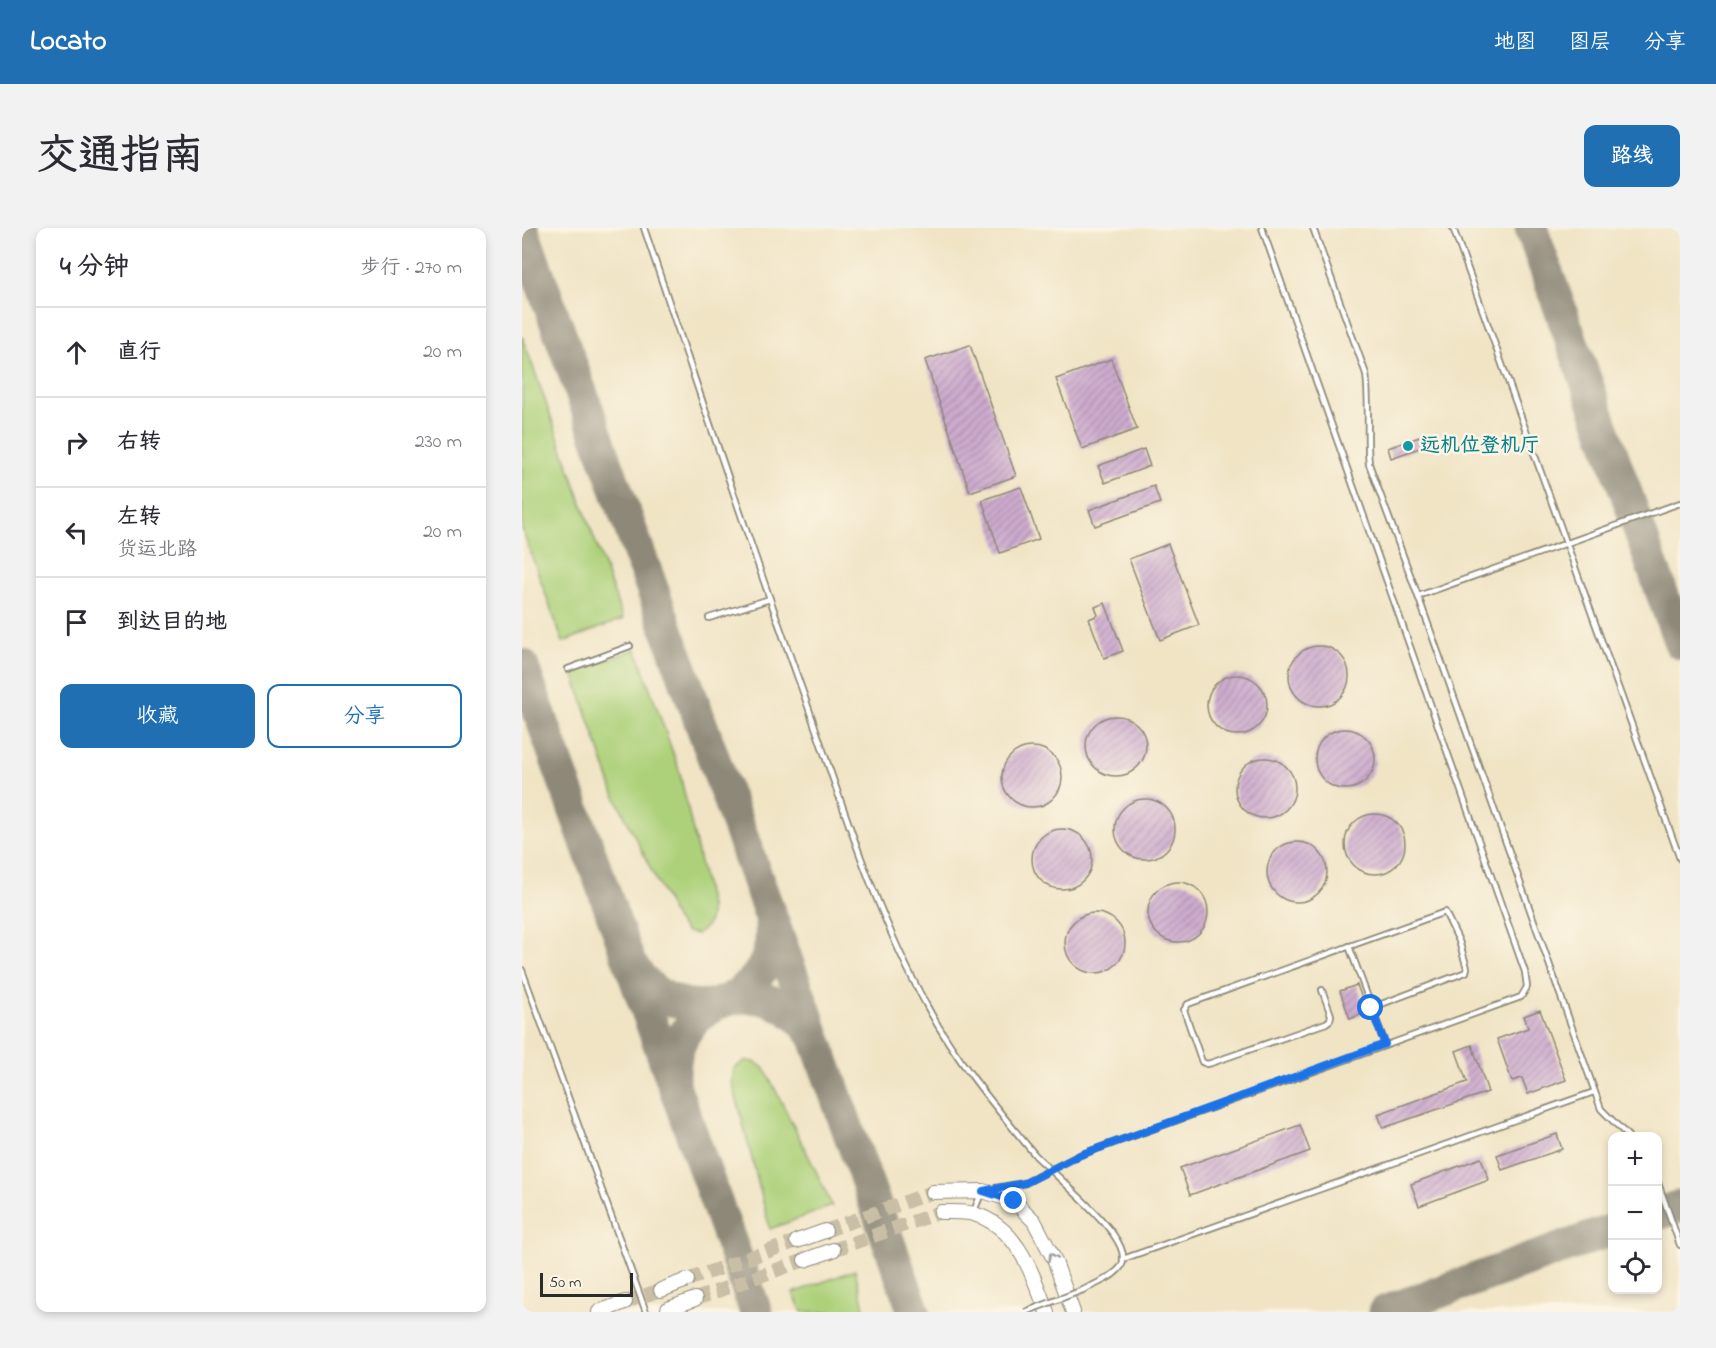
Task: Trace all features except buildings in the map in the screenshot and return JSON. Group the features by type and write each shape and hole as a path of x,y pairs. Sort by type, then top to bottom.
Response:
{"main road":[{"path":"933,1192 983,1191 1014,1201 1034,1221 1054,1259 1073,1312"},
{"path":"941,1212 973,1214 1001,1227 1019,1249 1032,1272 1047,1312"},
{"path":"797,1241 825,1231"},
{"path":"805,1260 833,1250"},
{"path":"661,1290 687,1280"},
{"path":"668,1309 695,1299"},
{"path":"599,1312 625,1302"}],"lane":[{"path":"644,228 770,599 856,843 890,928 928,1008 966,1068 1036,1156 1116,1236 1123,1259 1121,1268 1106,1279 1083,1290 1025,1312"},
{"path":"973,1214 983,1191 1025,1183 1080,1155 1521,997 1527,987 1262,228"},
{"path":"1313,228 1366,374 1369,464 1600,1110 1623,1132"},
{"path":"1453,228 1680,859"},
{"path":"1418,596 1680,503"},
{"path":"710,618 770,599"},
{"path":"568,669 630,646"},
{"path":"1322,990 1331,1015 1330,1020 1326,1023 1211,1063 1202,1062 1184,1010 1185,1006 1443,912 1448,915 1459,941 1467,968 1466,972 1371,1008"},
{"path":"1349,946 1385,1044"},
{"path":"522,970 646,1312"},
{"path":"1123,1259 1594,1092"},
{"path":"1659,1186 1680,1245"}],"green space":[{"path":"522,336 623,619 563,642 522,529"},
{"path":"636,649 679,770 710,906 708,922 697,934 686,932 676,920 614,794 573,673"},
{"path":"745,1061 755,1062 765,1069 832,1206 770,1229 732,1081 734,1069"},
{"path":"855,1270 865,1312 802,1312 793,1293"}],"taxiway":[{"path":"1531,228 1680,643"},
{"path":"522,229 914,1312"},
{"path":"522,665 756,1312"},
{"path":"730,999 749,985 762,968 770,948 771,925"},
{"path":"635,970 650,987 668,999 689,1005 713,1005"},
{"path":"674,1084 675,1058 680,1043 691,1024 706,1011 722,1002 741,998 760,998 778,1004 795,1015 810,1031"},
{"path":"1662,1213 1680,1206"},
{"path":"1384,1312 1608,1231"}],"tunnel":[{"path":"825,1231 933,1192"},
{"path":"833,1250 941,1212"},
{"path":"687,1280 797,1241"},
{"path":"695,1299 805,1260"},
{"path":"625,1302 661,1290"}],"place":[{"name":"远机位登机厅","path":"1408,446"}],"route":[{"path":"1014,1201 983,1191 1025,1183 1080,1155 1385,1044 1371,1008"}]}
